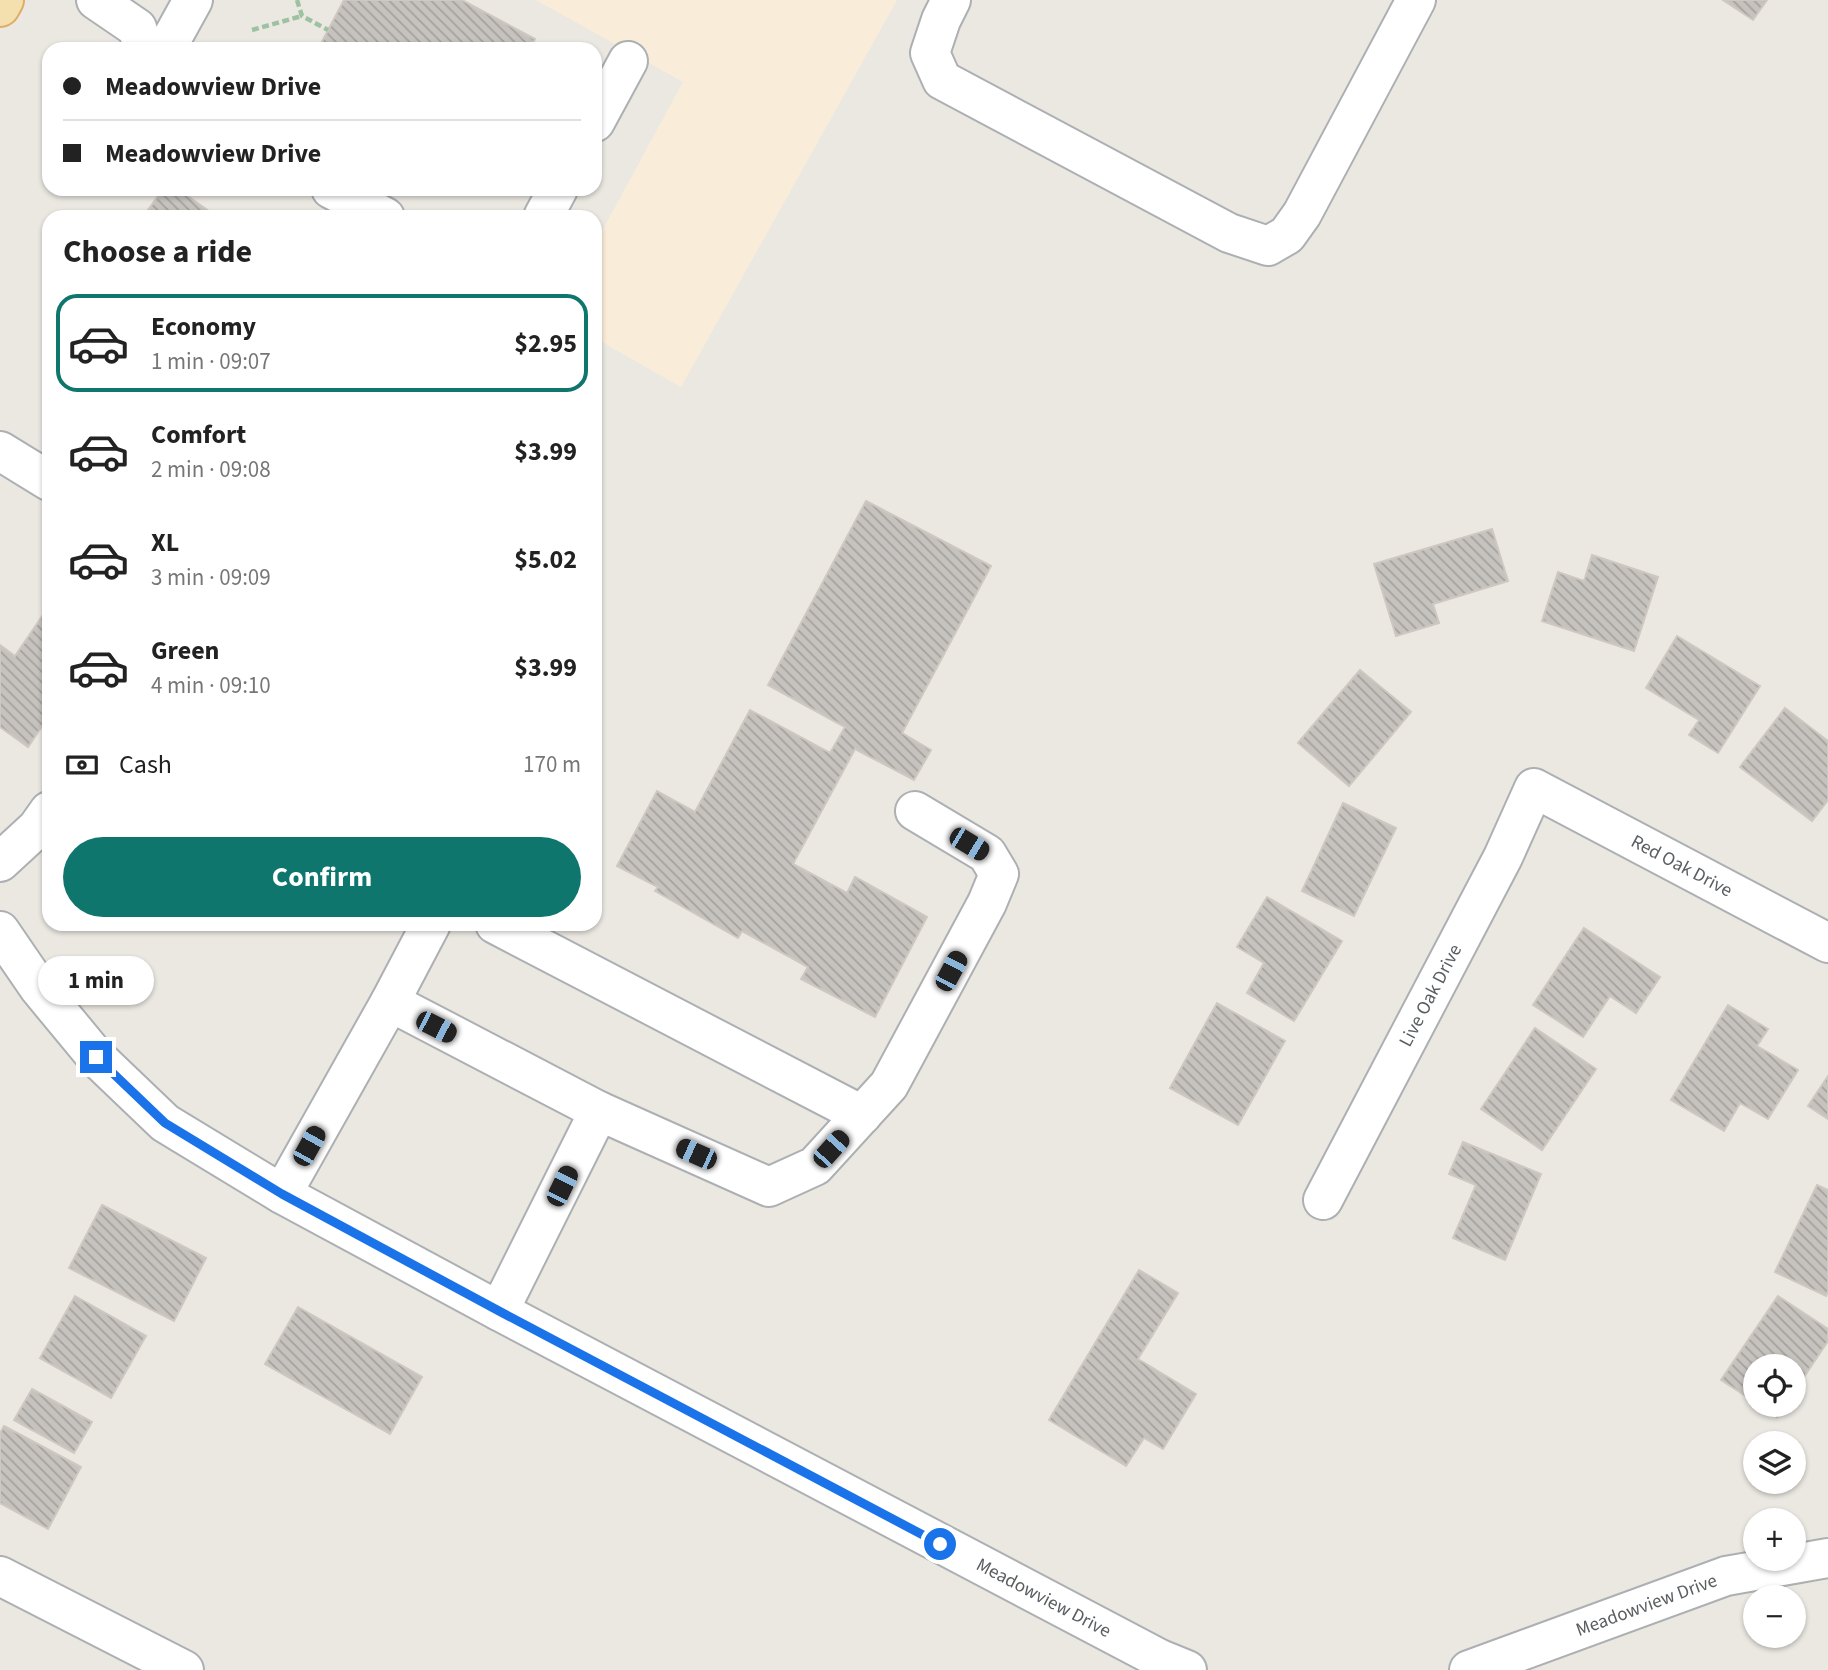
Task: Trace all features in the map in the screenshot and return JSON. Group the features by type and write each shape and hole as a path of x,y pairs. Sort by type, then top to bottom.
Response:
{"main road":[{"path":"0,8 4,0"}],"street":[{"path":"96,0 137,29 142,42"},
{"path":"170,42 193,0"},
{"path":"951,0 930,53 942,80 1229,233 1268,246 1287,235 1302,214 1416,0"},
{"path":"602,109 628,61"},
{"path":"344,196 372,210"},
{"path":"0,451 42,477"},
{"name":"Red Oak Drive","path":"1534,788 1828,943"},
{"name":"Live Oak Drive","path":"1323,1199 1503,857 1534,788"},
{"path":"390,1002 599,1111 769,1187 815,1166 889,1085 987,903 999,874 987,854 915,811"},
{"path":"0,862 42,821"},
{"name":"Meadowview Drive","path":"0,931 40,988 96,1057 165,1123 282,1194 499,1311 1148,1653 1187,1670"},
{"path":"282,1194 427,931"},
{"path":"508,931 862,1115"},
{"path":"499,1311 599,1111"},
{"name":"Meadowview Drive","path":"1469,1670 1726,1576 1828,1558"},
{"path":"0,1576 184,1670"}],"path":[{"path":"297,0 302,16"},
{"path":"252,30 302,16 328,30"}],"shaded area":[{"path":"536,0 897,0 681,387 602,342 602,231 683,82"}],"building":[{"path":"344,0 462,0 535,39 534,42 322,42"},
{"path":"1723,0 1767,0 1753,20"},
{"path":"158,196 188,196 207,210 148,210"},
{"path":"866,501 991,566 902,733 931,750 914,780 855,749 793,864 847,893 855,877 927,917 875,1017 801,979 808,967 742,931 738,938 655,891 658,887 617,866 657,791 695,812 750,710 830,753 845,727 768,685"},
{"path":"1492,529 1508,581 1433,604 1439,623 1396,636 1374,564"},
{"path":"1592,555 1658,577 1634,651 1542,621 1558,572 1584,581"},
{"path":"42,616 42,726 28,747 0,727 0,645 15,656"},
{"path":"1677,636 1760,686 1718,753 1689,735 1699,720 1646,688"},
{"path":"1360,670 1411,712 1349,786 1298,743"},
{"path":"1785,708 1828,741 1828,800 1812,821 1740,767"},
{"path":"1343,803 1396,828 1354,916 1302,891"},
{"path":"1267,897 1342,941 1294,1021 1247,993 1264,963 1237,947"},
{"path":"1584,928 1660,977 1636,1013 1610,996 1583,1037 1533,1005"},
{"path":"1217,1003 1285,1041 1238,1125 1170,1088"},
{"path":"1728,1005 1768,1029 1757,1046 1798,1070 1768,1119 1740,1103 1724,1131 1671,1100"},
{"path":"1535,1028 1596,1069 1542,1150 1481,1109"},
{"path":"1828,1076 1828,1119 1808,1106"},
{"path":"1463,1142 1541,1174 1505,1260 1453,1238 1476,1185 1449,1174"},
{"path":"1817,1185 1828,1190 1826,1296 1775,1272"},
{"path":"102,1205 206,1258 174,1321 69,1268"},
{"path":"1139,1270 1178,1293 1138,1359 1196,1394 1163,1449 1144,1438 1126,1466 1049,1420"},
{"path":"75,1296 146,1336 111,1398 40,1358"},
{"path":"1778,1296 1828,1329 1828,1341 1806,1374 1806,1354 1743,1354 1743,1394 1721,1380"},
{"path":"298,1307 422,1377 390,1434 265,1364"},
{"path":"32,1389 92,1422 74,1453 14,1420"},
{"path":"4,1426 81,1467 48,1529 0,1503 0,1433"}],"route":[{"path":"96,1057 165,1123 282,1194 940,1544"}]}
